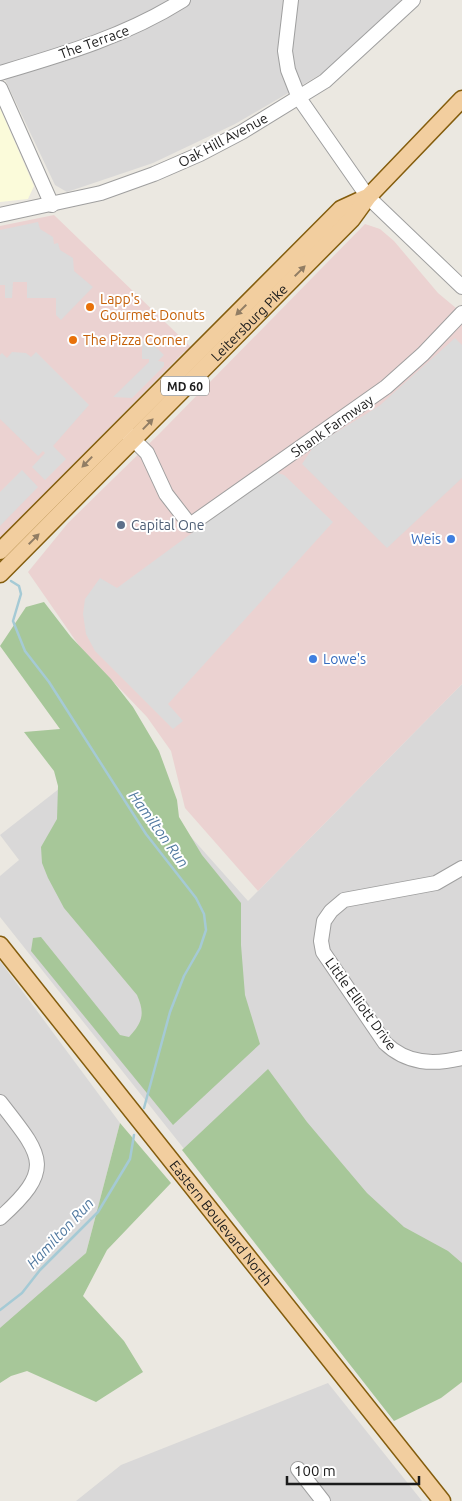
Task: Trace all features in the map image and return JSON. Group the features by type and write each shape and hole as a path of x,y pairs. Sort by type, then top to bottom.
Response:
{"main road":[{"name":"Leitersburg Pike","path":"0,574 352,219 368,197 462,99"},
{"name":"Leitersburg Pike","path":"0,550 341,209 368,197"},
{"name":"Eastern Boulevard North","path":"0,945 442,1501"}],"street":[{"name":"The Terrace","path":"0,73 110,38 143,24 183,0"},
{"path":"291,0 285,51 288,70 299,98 368,197 462,287"},
{"name":"Oak Hill Avenue","path":"0,215 52,206 101,193 154,174 200,154 299,98 325,81 356,55 413,0"},
{"path":"0,88 52,206"},
{"name":"Shank Farmway","path":"134,439 147,453 166,494 190,526 386,387 423,354 462,313"},
{"path":"121,427 134,439"},
{"name":"Little Elliott Drive","path":"462,868 436,883 344,900 331,910 324,921 321,941 329,962 385,1043 396,1054 419,1061 436,1062 462,1058"},
{"path":"0,1102 32,1145 37,1168 30,1190 0,1218"},
{"path":"298,1469 323,1501"}],"shaded area":[{"path":"0,0 404,0 353,49 321,74 235,124 153,163 67,192 55,185 0,69"},
{"path":"0,108 34,186 28,199 0,202"},
{"path":"54,215 194,350 184,352 0,538 0,226"},
{"path":"38,222 40,229 53,237 54,244 58,243 60,250 73,258 74,271 93,287 61,320 56,315 56,298 27,298 27,282 13,282 12,298 5,298 5,285 0,285 0,230"},
{"path":"365,224 380,229 394,241 438,293 462,313 462,684 258,891 185,808 171,751 147,717 80,647 28,572 68,523 159,434"},
{"path":"455,338 462,345 462,478 387,548 302,464 314,446 379,406"},
{"path":"149,340 164,355 158,361 164,362 164,366 132,398 113,397 149,362 149,359 142,359 142,341"},
{"path":"12,352 26,353 31,357 36,352 89,405 53,446 66,459 45,480 32,467 45,453 43,451 38,456 0,419 0,355 2,353 7,358"},
{"path":"22,470 38,487 0,526 0,492"},
{"path":"275,472 284,475 333,522 168,704 183,721 173,729 95,651 86,634 83,614 85,599 100,578 117,588"},
{"path":"44,602 71,637 111,679 133,707 159,751 177,800 179,817 202,855 241,903 241,945 245,995 260,1044 173,1125 31,951 33,938 41,937 120,1035 129,1037 134,1032 140,1022 142,1012 137,995 64,908 42,863 41,847 57,819 58,786 54,771 24,732 60,729 0,646 26,607"},
{"path":"462,684 462,1341 385,1402 0,917 0,876 19,860 0,835 124,738 159,801 248,901"},
{"path":"0,961 120,1123 86,1253 0,1331"},
{"path":"268,1069 307,1122 367,1193 404,1227 448,1251 462,1263 462,1382 441,1398 394,1421 182,1150"},
{"path":"120,1123 171,1183 107,1250 83,1296 124,1341 143,1372 96,1402 27,1371 11,1376 0,1383 0,1328 86,1253"},
{"path":"328,1383 422,1501 76,1501 121,1465"}],"waterway":[{"name":"Hamilton Run","path":"11,581 19,586 21,594 13,621 25,651 49,682 146,834 196,898 204,914 206,930 200,948 184,976 170,1012 144,1108"},
{"name":"Hamilton Run","path":"0,1310 22,1293 40,1270 98,1212 130,1159 134,1135"}],"place":[{"name":"Lapp's Gourmet Donuts","path":"90,307"},
{"name":"The Pizza Corner","path":"73,340"},
{"name":"Capital One","path":"121,525"},
{"name":"Weis","path":"451,539"},
{"name":"Lowe's","path":"313,659"}]}
